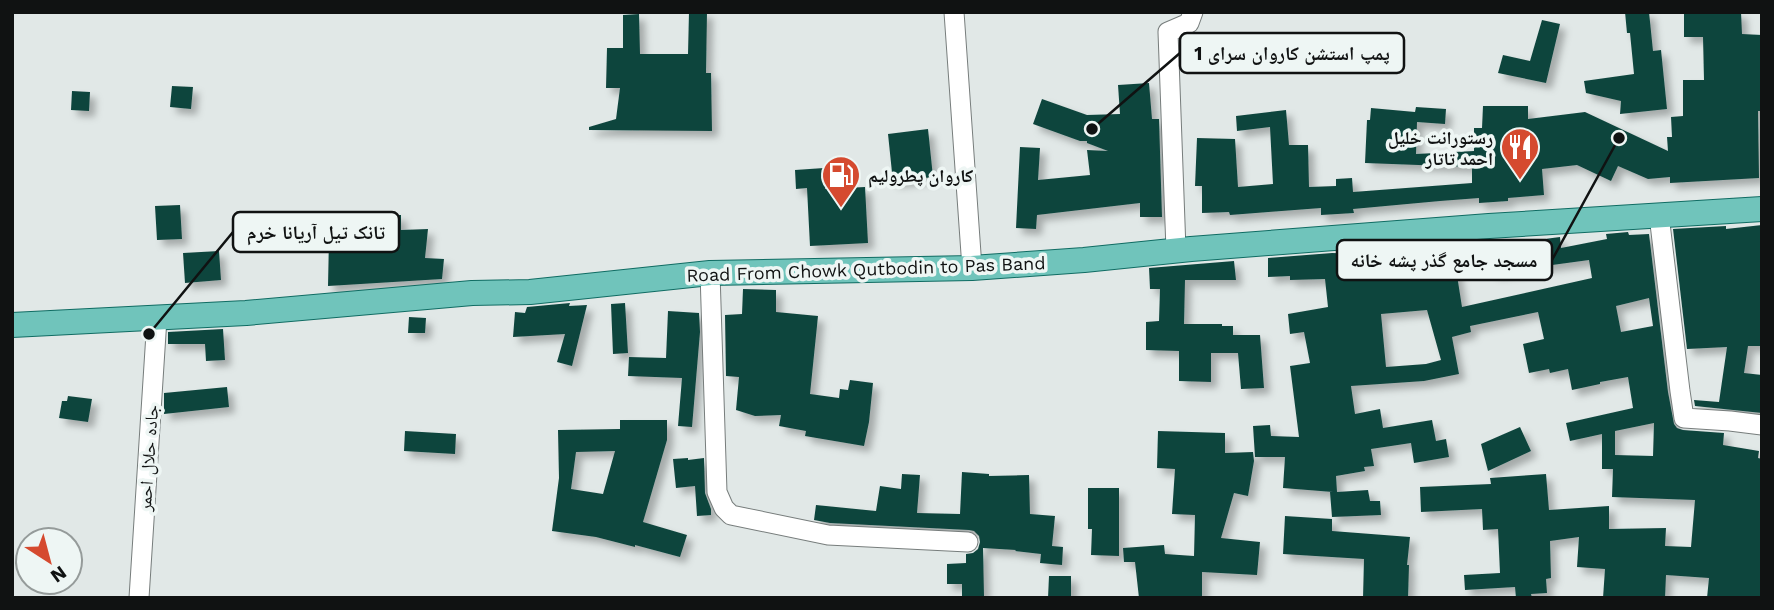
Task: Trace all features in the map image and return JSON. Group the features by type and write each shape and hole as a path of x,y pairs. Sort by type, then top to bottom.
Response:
{"main road":[{"name":"Road From Chowk Qutbodin to Pas Band","path":"12,325 246,313 472,293 530,292 710,273 972,268 1489,226 1762,209"}],"street":[{"path":"954,12 972,268"},
{"path":"1176,250 1168,32 1189,23 1193,12"},
{"path":"1659,215 1685,418 1762,425"},
{"path":"710,273 717,492 724,508 731,515 828,535 968,542"},
{"name":"جاده حلال احمر","path":"139,598 156,317"}],"building":[{"path":"689,12 707,12 706,73 711,73 712,131 589,130 589,127 616,119 620,88 606,88 607,48 623,48 623,15 639,14 640,54 688,54"},
{"path":"1625,12 1649,12 1653,51 1661,50 1667,109 1620,114 1621,101 1586,93 1584,81 1634,74"},
{"path":"1741,12 1742,34 1762,35 1762,111 1758,111 1759,178 1670,183 1670,177 1648,179 1618,166 1611,181 1577,165 1542,169 1544,195 1508,198 1508,201 1479,203 1479,198 1353,209 1354,213 1321,215 1321,208 1230,215 1229,212 1202,213 1202,186 1195,186 1197,138 1235,139 1238,187 1273,184 1270,127 1237,131 1236,116 1286,110 1289,145 1308,145 1309,187 1336,186 1336,179 1352,178 1353,192 1472,183 1472,167 1365,163 1367,120 1370,120 1371,108 1415,112 1416,107 1446,109 1445,124 1417,122 1416,154 1474,151 1474,128 1482,128 1483,106 1528,106 1528,119 1585,112 1668,151 1667,137 1672,137 1671,117 1683,116 1683,80 1704,80 1703,37 1684,37 1684,13"},
{"path":"1542,20 1560,24 1546,83 1498,73 1503,55 1530,61"},
{"path":"1149,83 1152,119 1159,119 1162,217 1140,217 1140,203 1037,215 1036,229 1016,228 1020,147 1040,148 1038,180 1090,175 1087,150 1108,151 1087,141 1080,141 1033,124 1042,99 1087,115 1120,114 1118,85"},
{"path":"172,86 193,87 191,109 170,107"},
{"path":"72,91 90,92 89,111 71,110"},
{"path":"928,129 933,177 893,182 888,134"},
{"path":"824,168 825,189 865,187 868,243 810,246 807,188 796,189 795,170"},
{"path":"180,205 182,239 157,240 155,206"},
{"path":"349,214 401,215 401,230 428,229 425,258 444,259 442,279 328,286 329,238 320,238 320,217 349,217"},
{"path":"1762,225 1762,346 1748,346 1744,373 1762,375 1762,413 1695,406 1694,400 1719,402 1727,347 1687,349 1673,229 1726,226 1726,229"},
{"path":"1606,234 1649,234 1674,424 1683,430 1724,433 1723,445 1759,451 1758,458 1762,459 1762,598 1707,598 1709,578 1666,575 1665,598 1603,598 1605,569 1577,567 1579,537 1550,541 1551,578 1546,579 1547,593 1531,594 1532,598 1516,598 1515,587 1465,590 1464,575 1500,573 1498,529 1483,530 1482,509 1421,512 1420,487 1491,484 1490,478 1546,474 1549,510 1609,506 1609,529 1666,528 1665,546 1691,547 1695,500 1612,497 1613,469 1602,469 1602,434 1570,441 1566,423 1633,408 1628,377 1572,390 1568,369 1550,373 1549,369 1529,373 1523,344 1544,339 1538,312 1470,326 1471,332 1452,337 1459,374 1424,381 1351,386 1355,414 1380,409 1383,428 1432,420 1436,441 1446,439 1449,457 1414,463 1411,443 1371,449 1374,466 1364,467 1365,471 1336,476 1337,492 1368,490 1370,501 1380,501 1381,515 1332,517 1330,492 1333,492 1283,488 1285,457 1255,457 1253,426 1270,425 1271,436 1299,437 1290,366 1310,363 1304,332 1290,334 1288,314 1328,307 1325,279 1290,280 1290,276 1268,277 1268,258 1332,253 1367,254 1366,250 1455,244 1462,307 1592,278 1589,260 1493,273 1490,244 1560,237 1561,248 1607,239","holes":["1649,298 1653,326 1621,332 1616,306","1427,310 1441,360 1386,367 1381,314","1654,423 1653,456 1615,455 1615,431"]},
{"path":"219,251 221,280 185,283 183,253"},
{"path":"1234,261 1236,280 1185,280 1184,324 1222,324 1233,326 1233,335 1260,335 1264,388 1241,389 1238,353 1211,353 1211,382 1179,381 1179,351 1146,350 1146,322 1159,321 1160,289 1150,289 1149,268"},
{"path":"743,289 776,290 776,312 818,316 810,394 839,398 840,389 848,390 850,380 873,383 864,446 805,436 806,431 779,426 781,415 755,416 736,410 739,377 726,376 725,315 742,314"},
{"path":"570,303 569,306 587,305 572,366 557,362 565,334 513,337 515,312 525,313 527,307"},
{"path":"625,303 628,353 613,354 611,304"},
{"path":"668,311 699,313 700,332 692,427 678,426 682,378 628,376 629,357 666,358"},
{"path":"409,317 426,318 425,333 408,333"},
{"path":"223,329 225,360 206,361 205,344 168,344 168,332"},
{"path":"227,387 229,407 164,414 164,393"},
{"path":"68,396 92,399 88,422 59,418 62,401 67,401"},
{"path":"620,420 667,420 667,440 643,522 687,535 680,557 596,537 552,531 559,478 558,430 620,429","holes":["615,451 603,494 571,489 576,452"]},
{"path":"1520,427 1531,451 1488,471 1481,444"},
{"path":"405,431 456,434 455,454 404,451"},
{"path":"1158,431 1225,433 1225,453 1253,452 1248,496 1234,493 1221,538 1260,542 1257,575 1202,572 1202,598 1139,598 1135,562 1124,562 1123,548 1164,545 1165,554 1194,556 1195,515 1172,514 1175,469 1157,468"},
{"path":"704,458 705,493 711,515 697,516 695,486 676,488 673,459"},
{"path":"962,472 989,476 1029,475 1030,514 1055,516 1052,546 1063,547 1062,565 1040,563 1041,554 983,548 984,596 962,596 962,584 947,584 947,564 966,563 966,554 978,549 979,536 974,531 814,520 816,505 876,511 880,486 901,489 902,474 920,475 917,513 960,514"},
{"path":"1088,488 1119,488 1119,556 1091,555 1092,529 1088,529"},
{"path":"1285,516 1332,519 1332,531 1410,537 1408,598 1363,598 1364,559 1283,554"},
{"path":"1049,576 1071,576 1071,598 1048,598"}],"place":[{"name":"پمپ استشن کاروان سرای 1","path":"1092,129"},
{"name":"مسجد جامع گذر پشه خانه","path":"1619,138"},
{"name":"رستورانت خلیل احمد تاتار","path":"1520,181"},
{"name":"کاروان پطرولیم","path":"841,209"},
{"name":"تانک تیل آریانا خرم","path":"149,334"}]}
